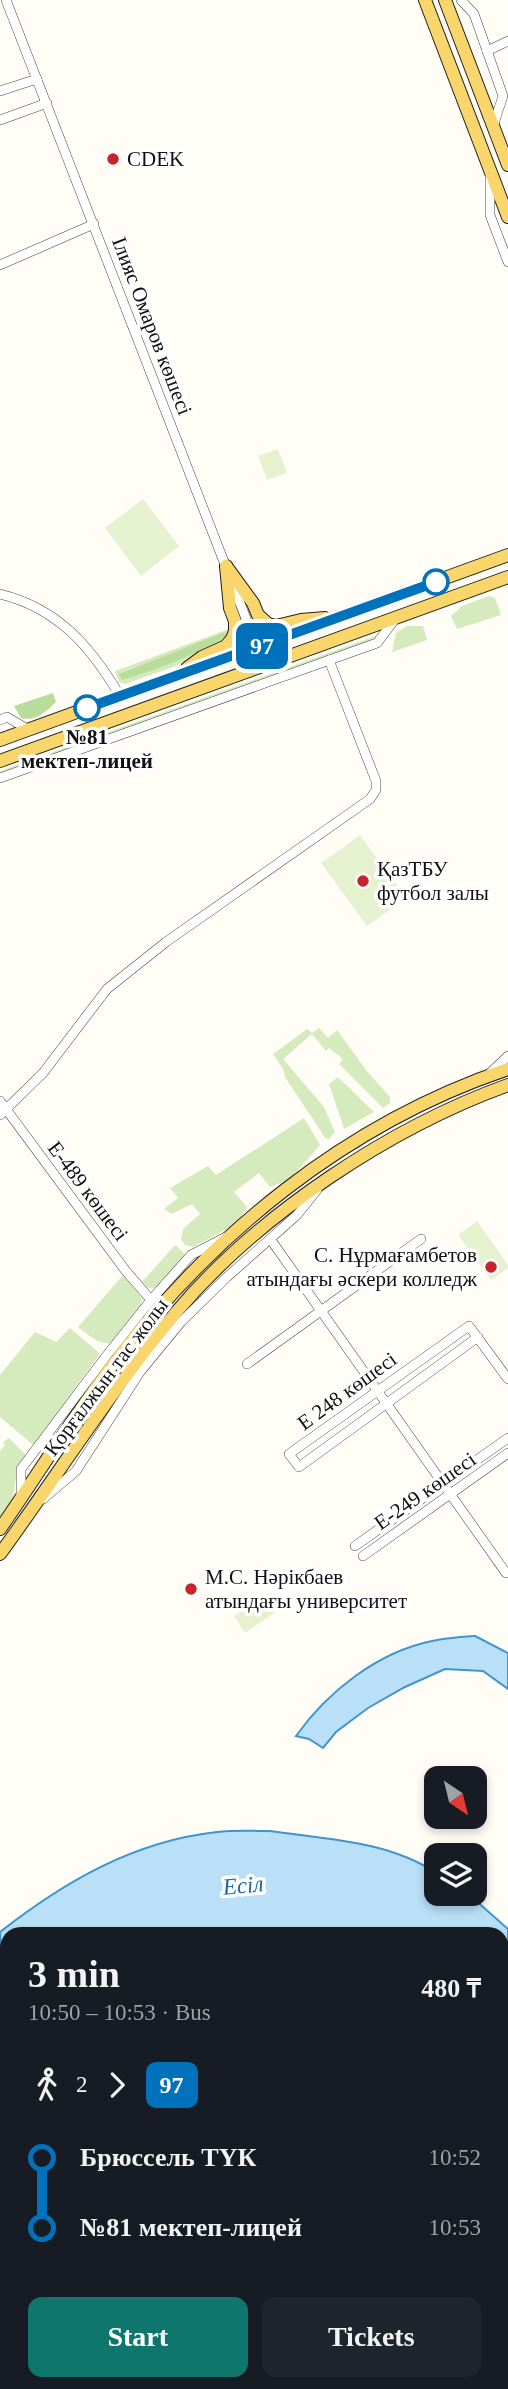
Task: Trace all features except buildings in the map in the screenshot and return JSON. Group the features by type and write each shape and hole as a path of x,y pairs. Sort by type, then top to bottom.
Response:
{"main road":[{"path":"425,0 508,216"},
{"path":"445,0 508,164"},
{"path":"462,94 488,135 498,139"},
{"path":"495,181 508,184"},
{"path":"0,740 508,555"},
{"path":"226,566 253,603 258,615 268,624 276,626 301,620 343,616"},
{"path":"171,678 202,657 226,646 232,639 235,621 230,608 226,566"},
{"path":"0,761 504,579"},
{"name":"Қорғалжын тас жолы","path":"0,1529 107,1372 166,1300 228,1236 290,1184 385,1123 438,1097 508,1069"},
{"name":"Қорғалжын тас жолы","path":"0,1554 135,1363 180,1308 221,1265 257,1233 358,1159 440,1114 508,1085"}],"street":[{"name":"Ілияс Омаров көшесі","path":"6,0 264,665"},
{"path":"461,0 474,14 503,96 493,126"},
{"path":"487,51 508,41"},
{"path":"0,91 37,79"},
{"path":"0,120 47,103"},
{"path":"489,168 490,215 508,262"},
{"path":"0,265 94,224"},
{"path":"0,594 16,598 56,619 82,641 100,661 120,696"},
{"path":"0,778 377,643 397,617"},
{"path":"3,1113 43,1073 107,989 166,942 370,799 376,790 376,781 329,660"},
{"path":"0,720 7,717 29,730"},
{"path":"487,1076 508,1056"},
{"name":"Е-489 көшесі","path":"0,1101 3,1113 151,1300"},
{"path":"36,1505 76,1471 140,1372 181,1322 297,1215 324,1182"},
{"path":"22,1498 21,1469 151,1300 191,1255 228,1236"},
{"path":"247,1364 421,1239"},
{"path":"271,1240 506,1573"},
{"name":"Е 248 көшесі","path":"469,1326 478,1337 299,1467 289,1454 377,1391 469,1326"},
{"path":"478,1337 508,1379"},
{"path":"355,1546 508,1438"},
{"name":"Е-249 көшесі","path":"363,1556 508,1453"}],"green space":[{"path":"278,449 287,473 267,480 258,456"},
{"path":"143,499 179,546 141,576 105,528"},
{"path":"489,596 495,598 501,615 457,629 451,616 462,606"},
{"path":"407,626 423,626 427,640 392,652 396,633"},
{"path":"229,629 231,633 223,642 200,650 176,666 125,684 119,682 115,671"},
{"path":"225,632 226,636 176,661 122,680 119,674"},
{"path":"381,634 377,639 0,775 0,771"},
{"path":"53,693 56,702 36,717 21,718 14,706"},
{"name":"ҚазТБУ футбол залы","path":"360,835 406,898 367,926 321,863"},
{"path":"319,1028 328,1038 337,1030 390,1097 390,1103 383,1108 339,1064 343,1059 329,1048 326,1051 312,1034 283,1059 324,1107 335,1132 329,1139 326,1139 285,1077 273,1054 307,1029 312,1033"},
{"path":"338,1077 374,1112 344,1129 329,1084"},
{"path":"304,1118 320,1145 290,1179 270,1187 259,1173 234,1192 247,1207 236,1224 193,1247 185,1245 181,1239 183,1229 200,1214 192,1204 172,1214 164,1209 178,1198 170,1188 208,1166 216,1175"},
{"path":"477,1221 508,1265 508,1268 491,1280 458,1235"},
{"path":"175,1245 185,1254 184,1259 155,1288 149,1288 142,1282"},
{"path":"123,1275 141,1297 141,1305 110,1343 101,1342 78,1327"},
{"path":"70,1328 99,1355 35,1444 32,1444 0,1417 0,1375 35,1332 56,1342"},
{"path":"9,1438 27,1456 17,1471 12,1504 0,1521 0,1451 5,1445 3,1442"},
{"path":"266,1594 277,1611 245,1633 234,1616"}],"water":[{"path":"475,1636 508,1653 508,1689 483,1671 445,1669 368,1708 336,1732 323,1748 309,1739 296,1736 339,1689 374,1664 412,1646"},
{"name":"Есіл","path":"270,1831 334,1839 398,1854 424,1866 424,1906 482,1906 506,1927 7,1927 75,1881 129,1854 157,1844 217,1832"}],"bus line":[{"name":"97","path":"87,708 436,582"}],"place":[{"name":"CDEK","path":"113,159"},
{"name":"№81 мектеп-лицей","path":"87,708"},
{"name":"ҚазТБУ футбол залы","path":"363,881"},
{"name":"С. Нұрмағамбетов атындағы әскери колледж","path":"491,1267"},
{"name":"М.С. Нәрікбаев атындағы университет","path":"191,1589"}]}
